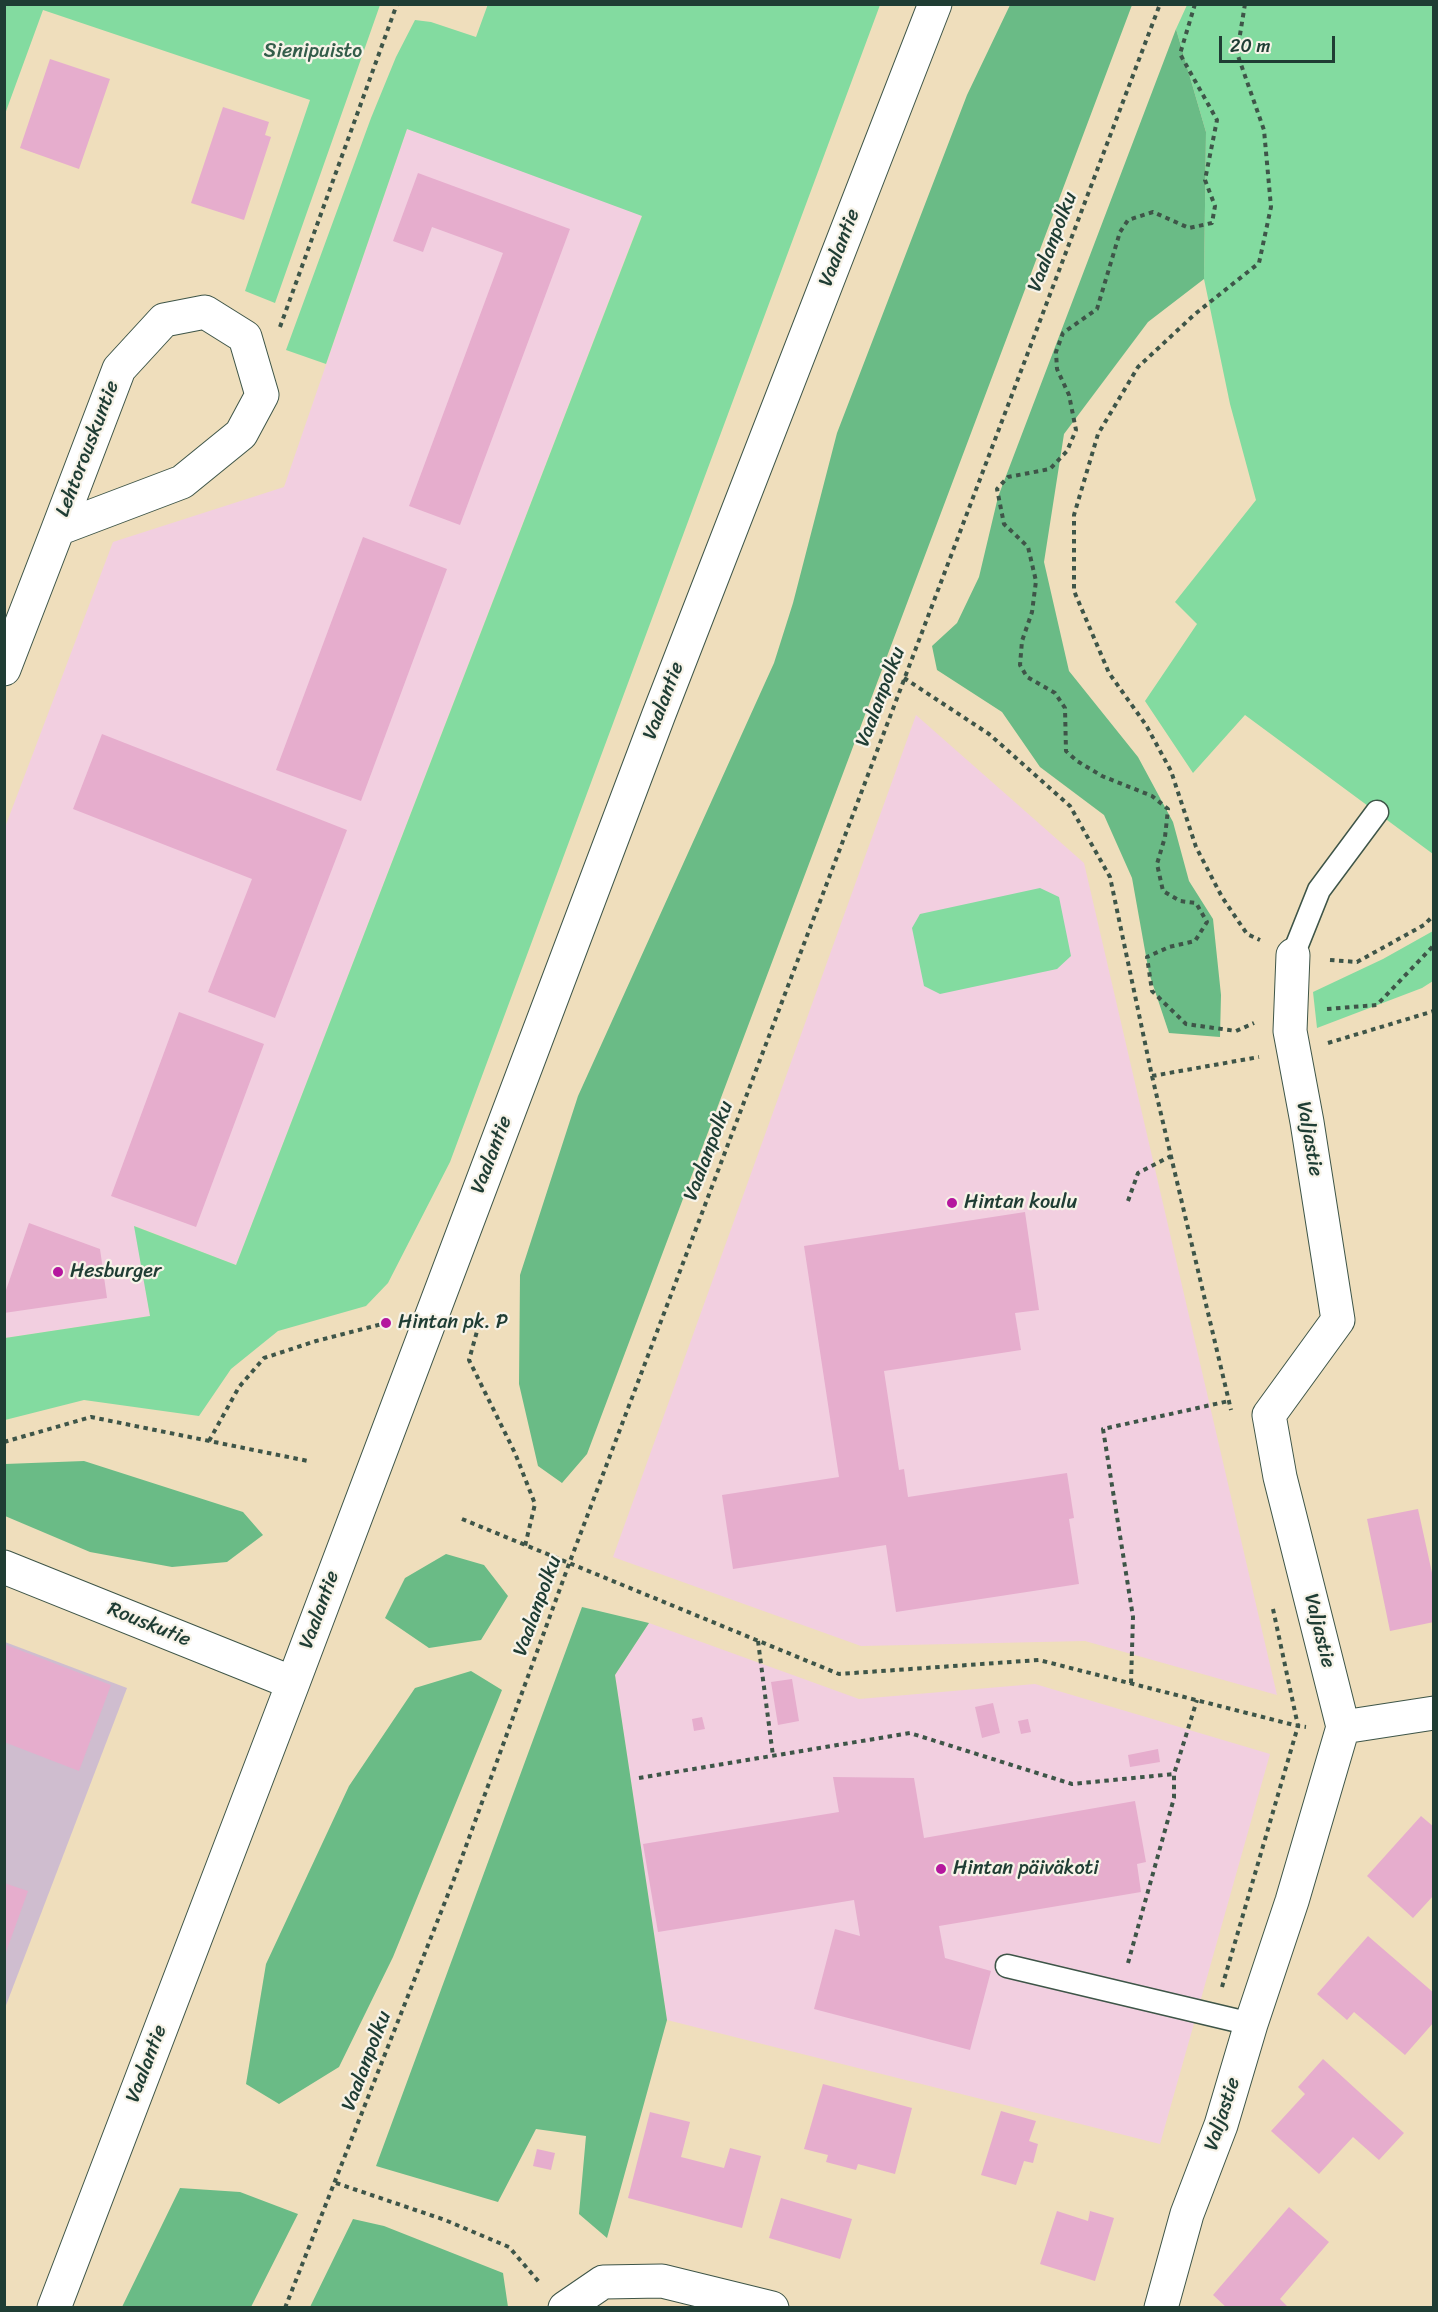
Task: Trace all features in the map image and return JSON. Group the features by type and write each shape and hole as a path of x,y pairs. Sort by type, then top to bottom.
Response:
{"street":[{"name":"Vaalantie","path":"54,2307 651,736 935,4"},
{"name":"Lehtorouskuntie","path":"4,669 119,369 164,320 206,312 245,338 262,395 241,434 182,482 58,529"},
{"name":"Valjastie","path":"1161,2307 1187,2214 1221,2125 1251,2024 1292,1901 1343,1727 1280,1476 1269,1415 1338,1320 1307,1122 1290,1031 1293,955"},
{"name":"Rouskutie","path":"4,1567 293,1683"},
{"path":"1343,1727 1434,1713"},
{"path":"556,2299 603,2282 662,2281 772,2307"}],"lane":[{"path":"1293,955 1319,890 1377,812"},
{"path":"1007,1965 1251,2024"}],"path":[{"path":"251,358 279,331 397,4"},
{"name":"Vaalanpolku","path":"285,2307 336,2183 454,1879 569,1564 1160,4"},
{"path":"1195,4 1180,54 1216,120 1205,180 1215,206 1212,223 1189,228 1154,212 1128,220 1120,232 1097,309 1063,333 1056,352 1057,369 1069,395 1076,429 1067,451 1050,469 1008,477 997,489 1004,524 1028,547 1036,581 1032,612 1022,641 1020,664 1027,677 1055,693 1065,708 1066,751 1077,761 1102,776 1152,796 1168,808 1166,837 1157,864 1163,891 1180,901 1196,903 1206,922 1195,941 1169,947 1147,957 1152,992 1186,1024 1236,1031 1291,1007 1322,1010 1377,1005 1434,945"},
{"path":"1245,4 1237,53 1264,130 1271,207 1259,263 1195,314 1138,367 1098,434 1074,515 1074,591 1109,673 1146,725 1171,771 1196,847 1222,897 1247,934 1293,955 1357,962 1424,925 1434,915"},
{"path":"904,678 989,734 1070,806 1110,877 1152,1076 1232,1412"},
{"path":"1128,1201 1138,1173 1171,1156"},
{"path":"209,1441 239,1387 264,1359 316,1341 386,1323"},
{"path":"479,1324 469,1360 515,1453 535,1504 525,1546"},
{"path":"1131,1683 1132,1617 1103,1429 1229,1401"},
{"path":"4,1442 91,1417 309,1461"},
{"path":"462,1519 839,1674 1039,1660 1298,1726 1343,1727"},
{"path":"1214,2014 1298,1726 1272,1608"},
{"path":"758,1641 773,1756"},
{"path":"1120,1992 1174,1798 1174,1774 1197,1700"},
{"path":"639,1778 910,1733 1072,1784 1174,1774"},
{"path":"336,2183 445,2220 510,2247 556,2299"}],"shaded area":[{"path":"407,129 642,215 236,1265 135,1226 150,1316 5,1338 4,830 113,542 284,487"},
{"name":"Hintan koulu","path":"916,715 1084,863 1277,1695 1085,1641 861,1646 613,1557"},
{"name":"Hintan päiväkoti","path":"649,1623 859,1699 1035,1684 1270,1754 1160,2144 667,2020 615,1675"},
{"path":"5,1642 127,1688 5,2008"}],"green space":[{"name":"Sienipuisto","path":"5,4 380,5 275,303 245,291 310,100 43,10 5,114"},
{"path":"488,4 880,5 450,1162 388,1283 366,1306 278,1331 231,1369 199,1416 84,1400 5,1420 5,1338 150,1316 134,1226 236,1265 642,216 407,129 326,364 286,350 371,118 396,57 415,20 431,22 476,37"},
{"path":"1010,5 1132,5 587,1454 562,1483 538,1466 519,1384 520,1275 578,1096 774,663 793,603 837,433 967,95"},
{"path":"1187,5 1433,5 1433,854 1245,715 1193,773 1145,701 1197,624 1175,602 1256,500 1230,404 1204,279 1206,132 1176,29"},
{"path":"1176,29 1206,132 1204,279 1148,322 1064,434 1044,562 1069,671 1138,757 1173,822 1189,881 1213,919 1221,995 1220,1037 1169,1033 1149,973 1132,878 1104,815 1040,767 1002,712 937,670 932,646 957,623 979,577 998,497"},
{"path":"1040,888 1059,897 1071,956 1057,969 940,994 924,986 912,928 920,914"},
{"path":"1433,931 1433,981 1422,988 1317,1028 1313,992 1383,959"},
{"path":"84,1461 243,1512 263,1535 227,1562 172,1567 90,1552 5,1516 5,1464"},
{"path":"446,1554 484,1565 508,1596 481,1640 429,1648 385,1618 405,1578"},
{"path":"582,1607 649,1623 615,1675 667,2020 607,2238 579,2214 586,2136 536,2129 498,2202 376,2166"},
{"path":"471,1671 502,1690 393,1957 339,2067 279,2104 246,2084 266,1964 349,1786 415,1688"},
{"path":"180,2188 240,2192 298,2214 251,2307 122,2307"},
{"path":"353,2219 384,2226 503,2273 508,2307 310,2307"}],"building":[{"path":"50,59 110,79 79,169 20,148"},
{"path":"223,107 269,122 265,135 271,137 244,220 191,203"},
{"path":"418,173 570,229 460,525 409,506 503,253 432,227 423,252 393,241"},
{"path":"363,537 447,569 361,801 276,770"},
{"path":"102,734 347,830 275,1018 208,992 252,879 73,809"},
{"path":"179,1012 264,1044 196,1227 111,1196"},
{"path":"1025,1212 1039,1310 1015,1313 1021,1350 884,1371 899,1470 904,1469 908,1497 1067,1473 1074,1518 1069,1519 1079,1584 896,1612 886,1545 733,1569 722,1495 839,1477 804,1246"},
{"name":"Hesburger","path":"29,1223 100,1249 107,1298 4,1313 4,1296"},
{"path":"1418,1509 1434,1582 1434,1622 1390,1631 1367,1519"},
{"path":"4,1644 111,1685 79,1771 4,1742"},
{"path":"792,1679 799,1721 778,1725 771,1682"},
{"path":"993,1703 1000,1733 982,1738 975,1707"},
{"path":"702,1717 705,1729 694,1731 692,1719"},
{"path":"1028,1719 1031,1732 1021,1734 1018,1721"},
{"path":"1158,1749 1160,1762 1130,1767 1128,1755"},
{"path":"833,1777 914,1778 924,1838 1135,1801 1146,1862 1137,1864 1141,1892 939,1926 945,1958 991,1971 970,2050 814,2009 835,1929 860,1936 854,1900 658,1932 643,1844 839,1812"},
{"path":"1421,1816 1434,1827 1434,1895 1413,1918 1367,1876"},
{"path":"4,1883 28,1891 5,1955 4,1955"},
{"path":"1368,1936 1434,1993 1434,2022 1405,2055 1354,2012 1347,2020 1317,1994"},
{"path":"1323,2059 1404,2133 1379,2160 1353,2137 1319,2174 1271,2131 1305,2094 1298,2087"},
{"path":"823,2084 912,2108 895,2174 858,2164 856,2170 826,2162 828,2155 804,2149"},
{"path":"1001,2111 1036,2121 1029,2141 1038,2144 1033,2163 1024,2161 1016,2185 981,2175"},
{"path":"650,2112 690,2122 681,2157 724,2168 730,2148 761,2156 742,2228 628,2198"},
{"path":"537,2149 555,2153 551,2170 533,2166"},
{"path":"781,2198 852,2219 840,2259 769,2238"},
{"path":"1289,2207 1329,2242 1280,2299 1289,2308 1227,2308 1213,2295"},
{"path":"1057,2211 1088,2221 1090,2211 1114,2218 1095,2281 1040,2264"}],"place":[{"name":"Hintan koulu","path":"952,1203"},
{"name":"Hesburger","path":"58,1272"},
{"name":"Hintan pk. P","path":"386,1323"},
{"name":"Hintan päiväkoti","path":"941,1869"}]}
